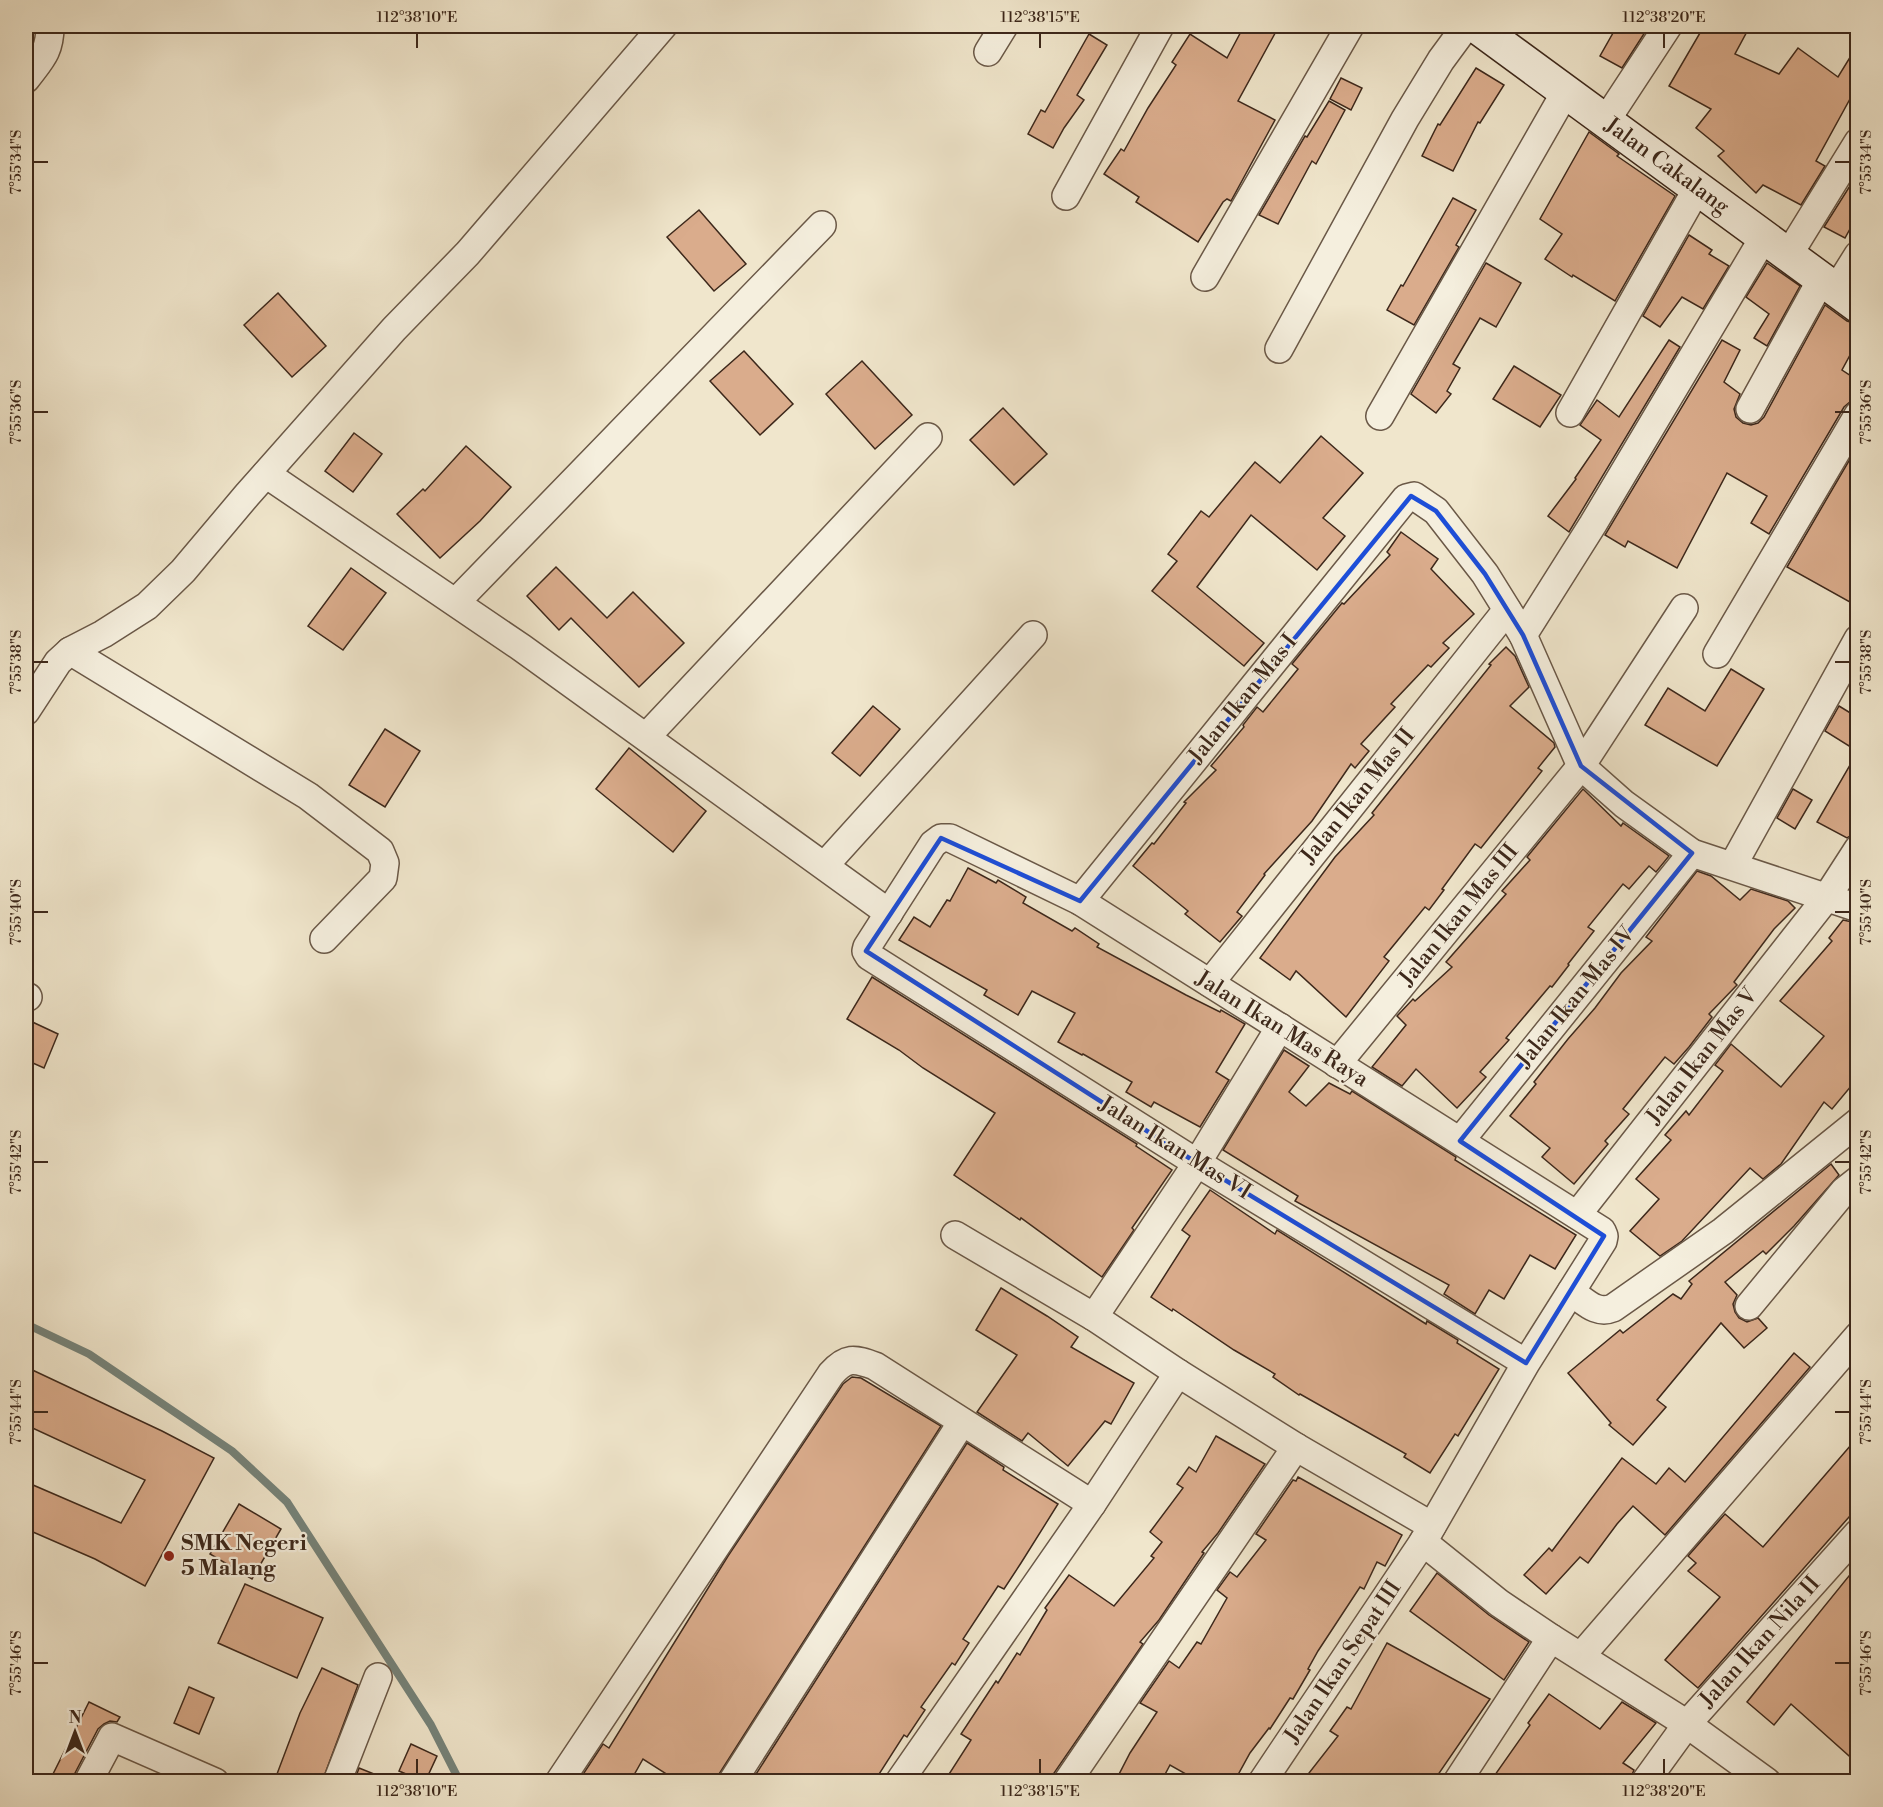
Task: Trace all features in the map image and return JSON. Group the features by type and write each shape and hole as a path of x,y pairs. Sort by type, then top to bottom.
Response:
{"street":[{"path":"26,79 46,52 49,45 50,26"},
{"path":"26,711 58,662 70,651 103,634 163,593 394,329 468,253 663,26"},
{"path":"988,52 1004,26"},
{"path":"1066,196 1160,26"},
{"path":"1205,277 1350,26"},
{"path":"1279,349 1405,119 1466,26"},
{"name":"Jalan Cakalang","path":"1476,26 1838,292"},
{"path":"1605,122 1668,26"},
{"path":"1380,416 1566,91"},
{"path":"1523,635 1593,524 1777,245 1857,142"},
{"path":"1570,413 1698,188"},
{"path":"456,602 822,225"},
{"path":"1750,409 1838,292 1857,255"},
{"path":"1718,654 1857,415"},
{"path":"646,737 928,437"},
{"path":"266,474 456,602 889,913"},
{"name":"Jalan Ikan Mas I","path":"1080,901 1406,498 1414,496 1436,511 1485,574 1507,610"},
{"name":"Jalan Ikan Mas III","path":"1337,1064 1581,766 1684,608"},
{"path":"1507,610 1523,635 1581,766 1624,804 1692,853 1857,908"},
{"name":"Jalan Ikan Mas II","path":"1210,983 1507,610"},
{"path":"825,866 1033,634"},
{"path":"1733,866 1857,639"},
{"path":"70,651 309,796 380,851 385,863 382,878 324,939"},
{"name":"Jalan Ikan Mas VI","path":"950,838 941,838 933,844 867,947 869,956 1197,1163 1526,1363"},
{"name":"Jalan Ikan Mas Raya","path":"950,838 1080,901 1577,1215 1602,1231 1604,1236"},
{"name":"Jalan Ikan Mas V","path":"1577,1215 1827,897 1857,849"},
{"name":"Jalan Ikan Mas IV","path":"1460,1141 1692,853"},
{"path":"1094,1317 1197,1163 1280,1027"},
{"path":"1571,1292 1597,1310 1613,1308 1723,1231 1857,1122"},
{"path":"1749,1306 1844,1191 1857,1180"},
{"path":"955,1235 1094,1317 1428,1534 1499,1603 1687,1724 1767,1782"},
{"name":"Jalan Ikan Sepat III","path":"1262,1782 1428,1534 1526,1363 1604,1236"},
{"path":"1581,1656 1857,1336"},
{"path":"559,1782 818,1393 841,1364 855,1360 874,1366 1092,1504"},
{"path":"899,1782 1092,1504 1178,1373"},
{"path":"732,1782 962,1422"},
{"path":"1067,1782 1296,1447"},
{"name":"Jalan Ikan Nila II","path":"1645,1782 1687,1724 1857,1533"},
{"path":"1456,1782 1551,1638"},
{"path":"337,1782 378,1677"},
{"path":"88,1782 112,1737 214,1782"}],"highlighted area":[{"path":"1411,496 1436,511 1485,574 1523,635 1581,766 1692,853 1460,1141 1604,1236 1526,1363 1197,1163 866,951 941,838 1080,901"}],"building":[{"path":"1244,26 1279,26 1238,101 1275,120 1231,201 1227,199 1223,202 1198,242 1136,202 1139,197 1104,174 1121,149 1124,151 1176,65 1172,62 1190,34 1227,58"},
{"path":"1617,26 1649,26 1622,68 1600,56"},
{"path":"1704,26 1750,26 1735,54 1779,74 1798,48 1838,77 1857,46 1857,103 1850,99 1816,161 1825,166 1801,205 1763,185 1756,193 1718,156 1724,151 1696,128 1711,109 1669,86"},
{"path":"1089,34 1107,45 1077,95 1084,100 1053,148 1028,134 1041,110 1045,112"},
{"path":"1476,68 1504,85 1480,123 1478,122 1453,171 1422,156 1438,124 1440,125"},
{"path":"1341,78 1362,88 1351,110 1330,99"},
{"path":"1329,101 1345,110 1316,164 1312,161 1278,224 1259,215 1305,136 1307,137"},
{"path":"1589,132 1619,154 1617,156 1675,196 1615,301 1545,259 1562,234 1540,219"},
{"path":"1853,181 1857,184 1857,216 1845,238 1824,227"},
{"path":"1453,198 1476,210 1456,245 1459,247 1414,325 1387,310"},
{"path":"699,210 746,264 714,291 667,237"},
{"path":"1689,235 1712,250 1709,254 1729,266 1703,309 1682,297 1660,327 1643,316"},
{"path":"1486,263 1521,283 1496,327 1480,318 1453,364 1460,368 1447,391 1451,394 1436,413 1411,394"},
{"path":"1767,263 1800,286 1767,346 1754,338 1769,314 1746,297"},
{"path":"278,293 326,346 292,377 244,325"},
{"path":"1825,305 1847,321 1857,324 1857,342 1842,370 1857,380 1857,399 1844,407 1769,534 1751,523 1767,496 1727,473 1677,568 1628,541 1625,547 1605,535 1722,340 1740,350 1724,382 1740,394 1734,409 1736,417 1743,423 1751,425 1758,423 1764,417"},
{"path":"1669,340 1680,347 1569,532 1548,516 1576,479 1601,440 1580,425 1597,400 1619,417"},
{"path":"744,351 793,404 760,435 710,381"},
{"path":"862,361 912,415 875,449 826,394"},
{"path":"1514,366 1561,395 1540,427 1493,399"},
{"path":"1003,408 1047,454 1014,485 970,440"},
{"path":"354,433 382,454 353,492 325,471"},
{"path":"1321,436 1363,473 1323,518 1345,536 1317,570 1251,515 1197,587 1264,643 1244,666 1152,591 1177,561 1168,554 1201,511 1209,517 1255,462 1280,483"},
{"path":"466,446 511,487 480,521 440,558 397,514 423,489 425,491"},
{"path":"1857,447 1857,606 1787,567"},
{"path":"1401,532 1438,559 1431,569 1474,614 1443,643 1449,648 1431,667 1428,665 1391,704 1395,707 1361,744 1369,751 1355,768 1351,764 1312,821 1264,874 1237,912 1242,916 1220,942 1185,914 1188,911 1133,866 1152,843 1154,844 1186,803 1184,802 1216,770 1211,766 1244,727 1243,725 1257,707 1263,712 1298,669 1292,664 1342,603 1344,604 1390,555 1387,552"},
{"path":"556,567 607,618 633,592 684,643 639,687 571,618 559,630 527,596"},
{"path":"351,568 386,593 343,650 308,626"},
{"path":"1506,647 1515,656 1529,687 1510,706 1554,743 1555,747 1538,768 1542,771 1481,848 1475,844 1429,910 1425,907 1384,957 1389,961 1346,1017 1296,971 1290,980 1260,958 1335,857 1374,815 1372,813 1491,665 1489,664"},
{"path":"1731,669 1764,689 1717,766 1645,725 1668,688 1705,711"},
{"path":"873,706 900,729 860,776 832,753"},
{"path":"1839,706 1857,717 1857,733 1849,746 1825,731"},
{"path":"385,729 420,751 385,807 349,785"},
{"path":"629,748 706,811 673,852 596,789"},
{"path":"1857,753 1857,825 1852,835 1847,838 1817,822"},
{"path":"1583,789 1621,826 1623,823 1669,856 1656,872 1649,866 1629,889 1623,884 1588,927 1594,931 1569,965 1506,1038 1509,1040 1480,1072 1486,1077 1457,1108 1416,1069 1402,1086 1372,1067 1406,1025 1397,1016 1413,999 1415,1001 1452,967 1446,962 1506,894 1502,891 1530,860 1527,857"},
{"path":"1793,789 1812,800 1795,829 1777,818"},
{"path":"968,868 996,883 998,880 1026,897 1023,903 1072,931 1075,928 1099,944 1097,947 1245,1024 1216,1072 1229,1080 1200,1127 1154,1102 1151,1107 1126,1092 1132,1082 1058,1042 1075,1013 1032,991 1018,1015 984,995 987,990 899,940 914,917 930,927 947,900 950,901"},
{"path":"1697,871 1711,876 1740,900 1751,889 1788,901 1795,908 1774,929 1734,982 1737,985 1709,1014 1712,1017 1689,1047 1674,1064 1665,1057 1623,1109 1629,1114 1605,1141 1608,1144 1574,1184 1542,1157 1550,1148 1510,1116 1536,1084 1534,1082 1621,973 1652,941 1646,937"},
{"path":"1843,920 1857,923 1857,1079 1832,1109 1824,1102 1781,1164 1763,1179 1750,1168 1682,1241 1660,1256 1630,1231 1659,1199 1636,1179 1671,1140 1665,1135 1686,1111 1689,1115 1723,1071 1715,1065 1731,1044 1781,1087 1824,1036 1780,1001 1832,941 1829,938"},
{"path":"872,977 1137,1144 1136,1146 1172,1170 1102,1277 1021,1218 1020,1220 954,1175 995,1113 847,1019"},
{"path":"26,1019 58,1034 44,1068 26,1060"},
{"path":"1284,1050 1309,1066 1289,1092 1306,1106 1329,1083 1350,1094 1352,1091 1456,1157 1455,1160 1576,1235 1555,1269 1530,1255 1504,1299 1489,1290 1475,1314 1444,1294 1449,1285 1295,1201 1298,1196 1223,1150"},
{"path":"1831,1164 1839,1175 1794,1226 1766,1254 1763,1251 1725,1282 1737,1295 1733,1304 1739,1318 1747,1322 1758,1318 1767,1328 1744,1348 1721,1323 1657,1400 1666,1407 1633,1445 1609,1425 1611,1423 1568,1373 1620,1330 1623,1333 1673,1294 1681,1299 1692,1284 1689,1281"},
{"path":"1210,1190 1275,1234 1277,1230 1426,1324 1427,1321 1458,1340 1457,1343 1499,1369 1458,1436 1455,1434 1430,1473 1404,1457 1406,1454 1299,1395 1273,1377 1275,1374 1151,1297 1190,1236 1182,1230"},
{"path":"1001,1288 1078,1337 1071,1347 1134,1383 1111,1424 1105,1421 1068,1466 1028,1433 1022,1441 977,1412 1017,1355 976,1330"},
{"path":"1794,1353 1810,1367 1665,1535 1633,1506 1588,1563 1580,1557 1546,1594 1524,1575 1549,1548 1552,1551 1622,1458 1656,1484 1669,1468 1685,1482"},
{"path":"26,1367 214,1458 145,1586 95,1559 26,1529 26,1482 121,1523 145,1480 26,1425"},
{"path":"852,1377 861,1378 941,1426 716,1782 679,1782 643,1759 630,1782 578,1782 603,1744 609,1748 728,1556 843,1384"},
{"path":"1216,1436 1265,1464 1218,1533 1202,1552 1204,1553 1159,1620 1140,1642 1143,1644 1050,1782 944,1782 971,1740 961,1734 996,1681 998,1683 1017,1653 1020,1655 1047,1610 1045,1608 1069,1575 1114,1606 1154,1558 1151,1556 1162,1542 1150,1532 1183,1488 1177,1484 1189,1467 1196,1472"},
{"path":"1857,1438 1857,1508 1698,1688 1665,1660 1720,1597 1688,1571 1696,1563 1688,1556 1725,1514 1763,1547"},
{"path":"967,1443 1004,1467 1003,1470 1058,1504 1021,1563 1004,1589 998,1586 963,1639 969,1643 955,1665 952,1663 921,1707 925,1710 907,1737 904,1735 874,1782 751,1782"},
{"path":"1298,1477 1402,1535 1385,1566 1377,1562 1364,1589 1360,1587 1318,1651 1293,1699 1290,1698 1270,1729 1250,1753 1234,1782 1200,1782 1170,1765 1161,1782 1115,1782 1130,1753 1157,1712 1140,1703 1169,1661 1179,1668 1197,1642 1201,1644 1227,1598 1217,1590 1230,1572 1237,1577 1266,1540 1256,1534 1293,1480 1296,1481"},
{"path":"239,1504 281,1529 252,1579 210,1554"},
{"path":"1857,1566 1857,1763 1791,1704 1774,1725 1747,1702"},
{"path":"1437,1573 1489,1615 1529,1642 1504,1680 1410,1611"},
{"path":"245,1584 323,1618 297,1678 218,1643"},
{"path":"1387,1643 1490,1699 1433,1782 1302,1782 1338,1736 1330,1731 1347,1707 1351,1709"},
{"path":"322,1668 358,1685 322,1782 298,1782 277,1774 300,1713"},
{"path":"189,1687 214,1698 199,1734 174,1723"},
{"path":"1549,1694 1600,1729 1622,1702 1656,1723 1623,1763 1634,1770 1629,1782 1490,1782"},
{"path":"89,1702 120,1717 117,1722 110,1721 98,1729 72,1782 49,1782"},
{"path":"411,1744 437,1756 425,1782 399,1771"},
{"path":"359,1768 389,1780 389,1782 354,1782"}],"waterway":[{"path":"26,1324 89,1354 232,1451 287,1502 431,1725 460,1782"}],"place":[{"name":"SMK Negeri 5 Malang","path":"169,1556"}]}
